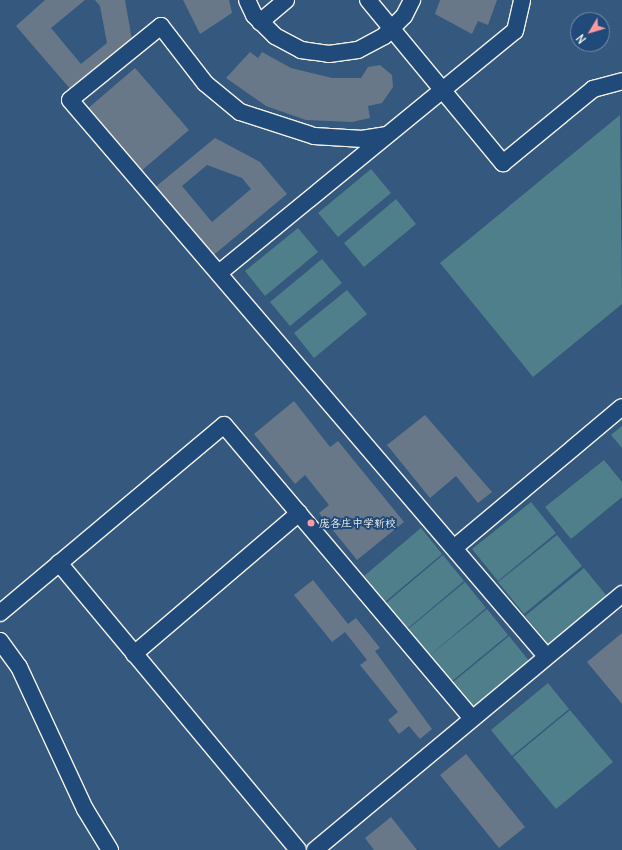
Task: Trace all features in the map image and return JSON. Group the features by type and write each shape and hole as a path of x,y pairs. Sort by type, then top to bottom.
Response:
{"street":[{"path":"247,0 260,22 275,36 301,50 329,54 358,50 391,29 404,16 412,0"},
{"path":"260,22 286,0"},
{"path":"368,0 503,163 593,89 622,81"},
{"path":"218,273 515,31 522,0"},
{"path":"387,135 363,139 314,136 240,112 205,83 160,26 70,100 546,656"},
{"path":"454,548 622,407"},
{"path":"0,613 224,425 471,717"},
{"path":"134,654 299,513"},
{"path":"59,564 298,850"},
{"path":"316,850 471,717 622,594"},
{"path":"0,641 19,667 85,809 110,850"}],"green space":[{"path":"620,115 622,304 533,377 440,263"},
{"path":"371,169 391,193 338,237 318,213"},
{"path":"396,199 416,224 364,267 344,243"},
{"path":"298,228 318,252 265,296 245,271"},
{"path":"322,259 342,283 290,326 270,302"},
{"path":"347,290 367,314 314,358 294,333"},
{"path":"622,426 622,448 611,435"},
{"path":"604,460 622,482 622,497 571,539 545,507"},
{"path":"531,502 556,533 498,581 472,549"},
{"path":"421,528 442,554 385,602 364,576"},
{"path":"557,535 582,566 524,614 498,582"},
{"path":"443,555 464,581 407,629 386,603"},
{"path":"584,568 610,600 551,647 525,616"},
{"path":"465,582 486,608 429,656 407,630"},
{"path":"487,609 508,635 451,682 429,656"},
{"path":"509,636 530,662 473,709 452,683"},
{"path":"548,683 569,709 512,756 491,730"},
{"path":"570,710 613,762 556,809 513,757"}],"building":[{"path":"45,0 85,0 51,28 81,64 107,43 100,6 95,0 125,0 132,40 72,91 16,26"},
{"path":"183,0 229,0 232,13 200,34"},
{"path":"440,0 497,0 488,25 478,21 472,34 435,14"},
{"path":"250,52 258,58 262,52 291,68 332,78 361,78 368,67 380,65 392,75 393,87 382,103 368,106 370,118 352,122 306,120 266,106 226,78"},
{"path":"135,68 189,130 140,172 86,110"},
{"path":"215,138 260,162 287,194 210,258 153,189","holes":["207,165 242,178 251,189 212,222 182,186"]},
{"path":"294,401 330,447 338,441 404,522 357,560 319,513 329,505 305,475 295,484 254,434"},
{"path":"425,415 492,492 478,503 456,476 430,498 387,445"},
{"path":"313,580 348,624 356,618 380,648 375,651 432,729 420,739 409,726 399,734 388,720 398,712 360,665 367,660 345,632 332,642 294,595"},
{"path":"622,633 622,704 587,662"},
{"path":"466,754 525,827 499,848 440,775"},
{"path":"391,817 417,850 374,850 365,838"}],"place":[{"name":"庞各庄中学新校","path":"311,523"}]}
